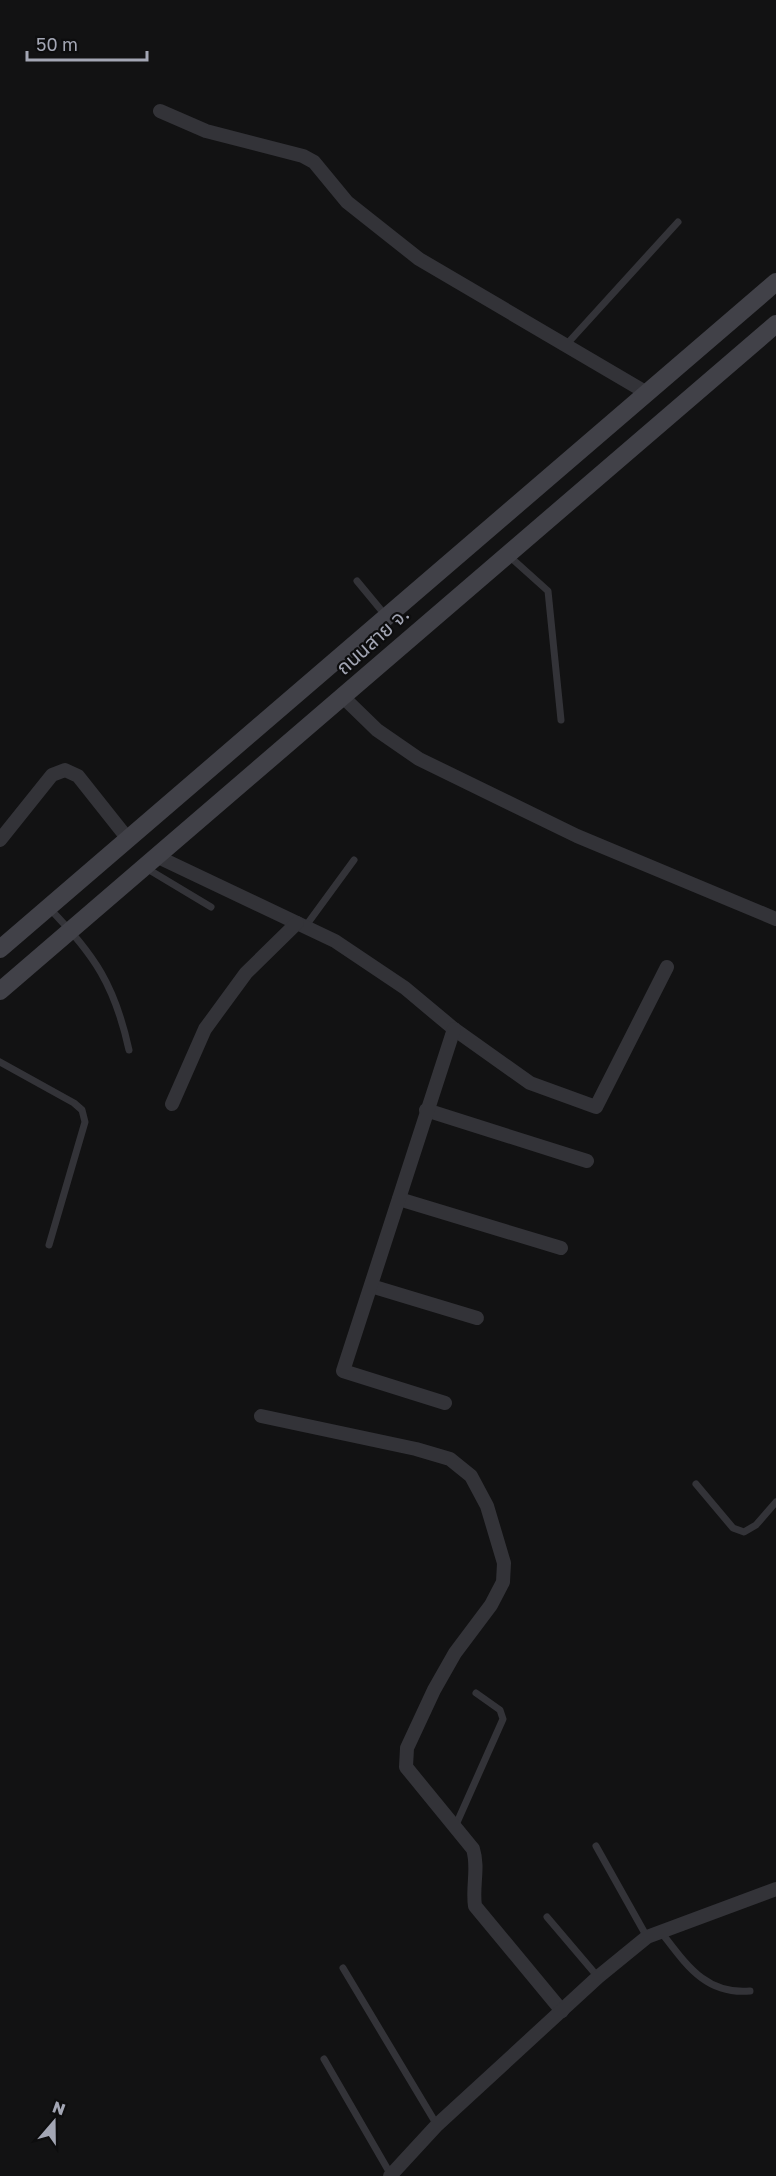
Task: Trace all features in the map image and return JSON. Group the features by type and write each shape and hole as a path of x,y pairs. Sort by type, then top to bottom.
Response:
{"main road":[{"name":"ถนนสาย จ.","path":"0,949 776,282"},
{"name":"ถนนสาย จ.","path":"0,991 343,697 506,553 776,324"}],"street":[{"path":"160,111 206,131 303,156 314,162 347,202 419,259 647,393"},
{"path":"343,697 377,730 418,759 577,836 776,919"},
{"path":"0,840 52,774 65,770 78,776 128,839"},
{"path":"150,861 335,940 405,988 454,1029 530,1083 596,1107 667,967"},
{"path":"172,1104 205,1029 246,973 301,925"},
{"path":"446,1403 343,1371 454,1029"},
{"path":"426,1110 587,1161"},
{"path":"399,1199 561,1248"},
{"path":"371,1286 477,1318"},
{"path":"261,1416 416,1449 450,1459 471,1476 488,1506 504,1563 503,1582 491,1605 455,1653 434,1690 407,1748 406,1767 473,1849 477,1863 472,1889 475,1906 562,2011"},
{"path":"390,2176 437,2126 598,1977 647,1937 776,1889"}],"lane":[{"path":"566,345 678,222"},
{"path":"506,553 548,591 561,720"},
{"path":"357,581 386,616"},
{"path":"301,925 354,860"},
{"path":"150,861 211,907"},
{"path":"48,907 102,970 122,1019 129,1050"},
{"path":"0,1062 74,1102 82,1110 85,1122 49,1245"},
{"path":"696,1484 733,1528 744,1532 756,1525 776,1502"},
{"path":"455,1827 503,1719 500,1710 476,1693"},
{"path":"596,1846 647,1937"},
{"path":"547,1917 598,1977"},
{"path":"661,1932 689,1968 708,1984 732,1992 750,1991"},
{"path":"343,1968 437,2126"},
{"path":"324,2059 390,2176"}]}
